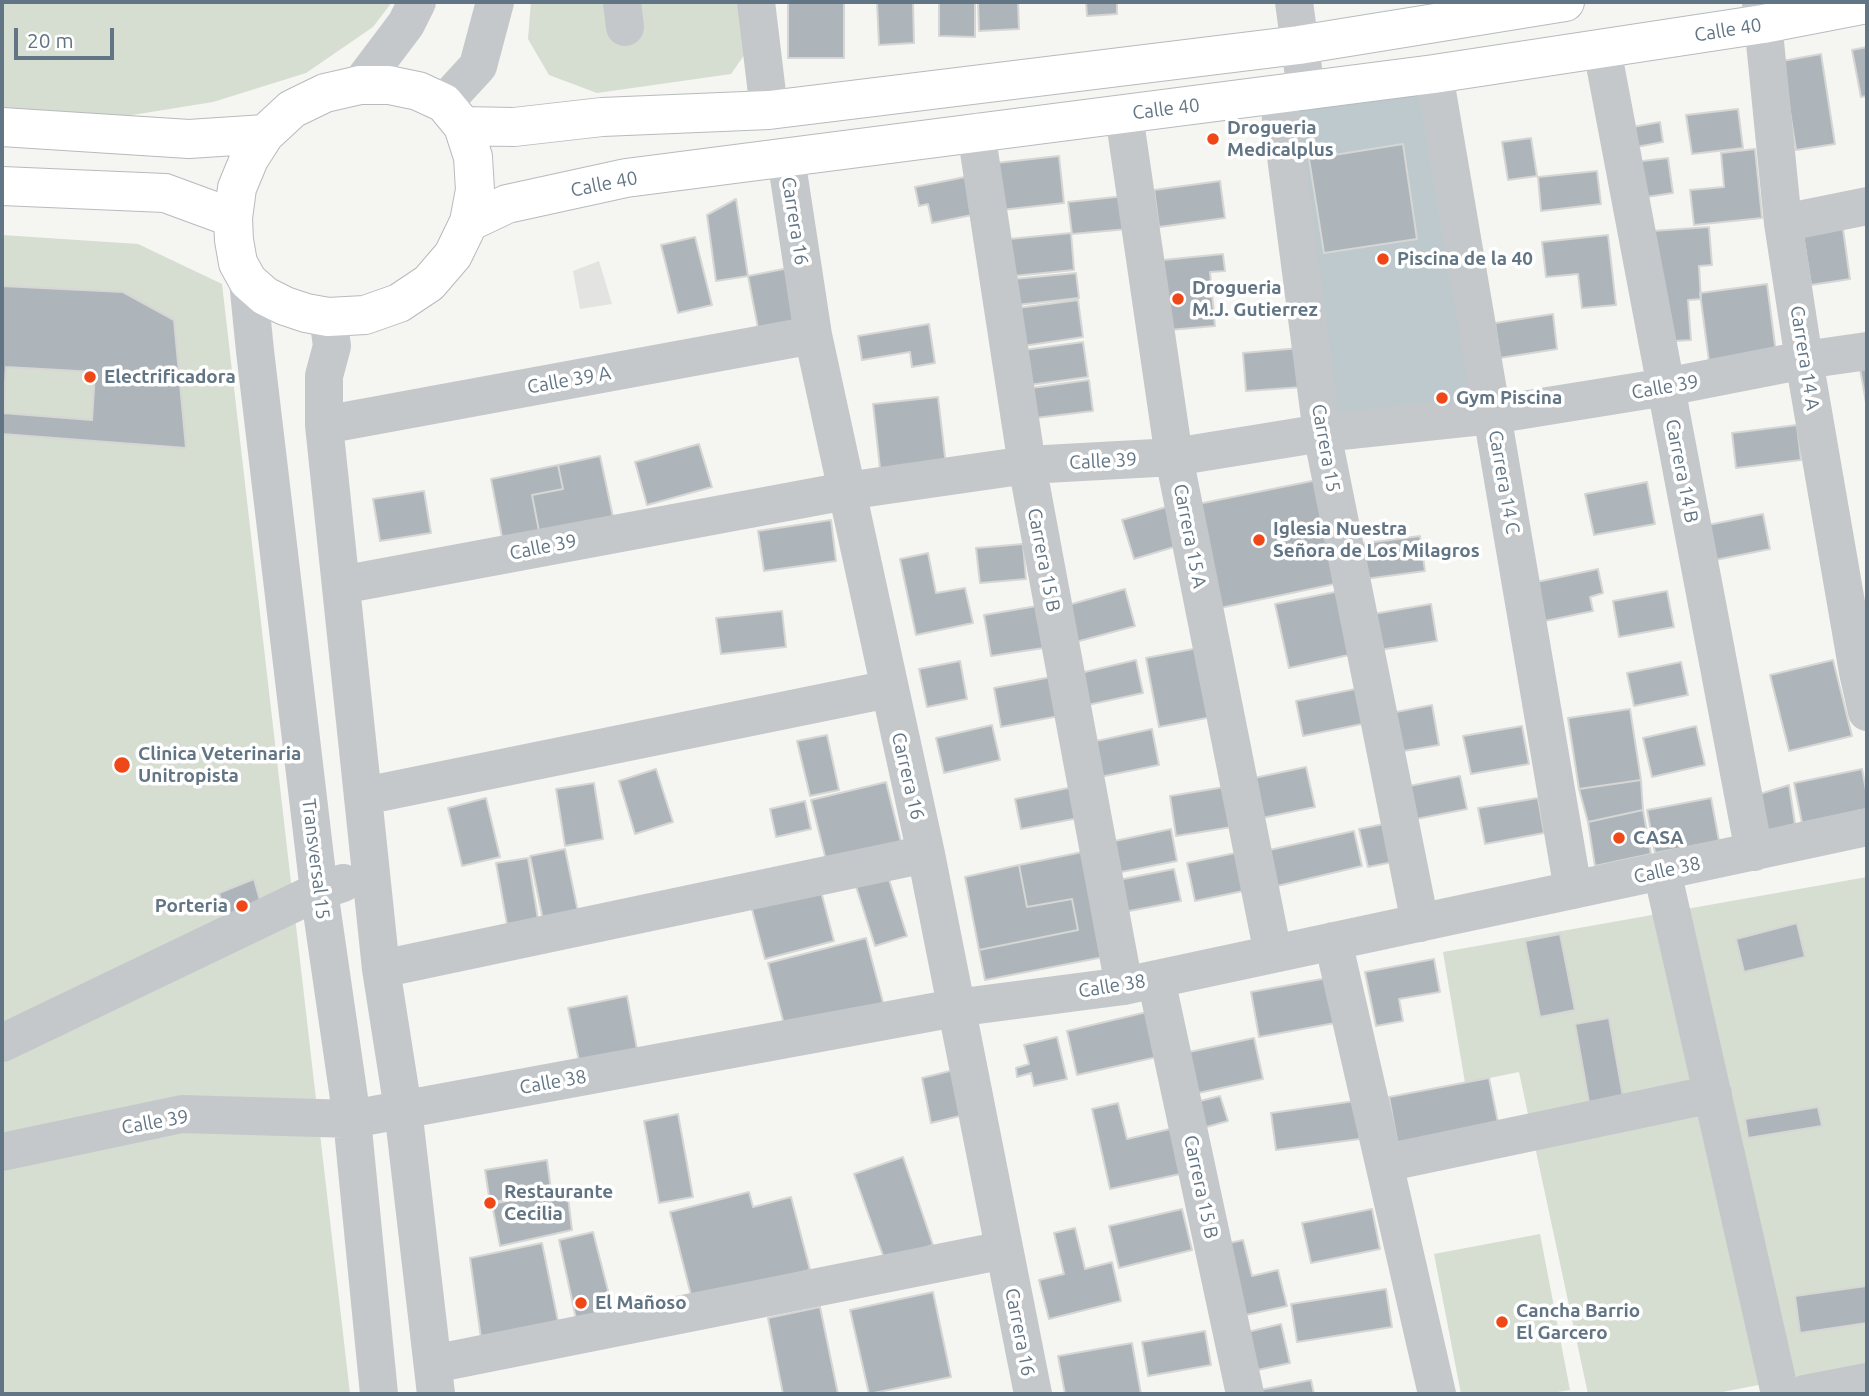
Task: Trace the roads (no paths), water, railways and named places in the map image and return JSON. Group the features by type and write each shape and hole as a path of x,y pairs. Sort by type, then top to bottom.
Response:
{"main road":[{"path":"454,114 473,157 475,190 468,222 453,255 429,283 399,303 365,315 328,317 285,306 265,296 248,281 238,263 233,218 237,188 249,159 265,134 292,109 325,93 360,85 389,85 418,91 454,114 514,127 602,117 769,110 1299,45 1565,2"},
{"name":"Calle 40","path":"468,222 507,204 626,178 1434,74 1602,49 1762,13 1867,4"},
{"path":"2,127 189,139 265,134"},
{"path":"2,186 165,193 233,218"}],"street":[{"path":"360,85 406,24 416,2"},
{"path":"454,114 478,66 495,2"},
{"path":"756,2 769,110"},
{"name":"Carrera 15","path":"1294,2 1299,45 1292,93 1322,433 1420,923"},
{"name":"Carrera 14 A","path":"1762,13 1783,223 1804,360 1851,526 1867,712"},
{"name":"Carrera 14 B","path":"1602,49 1754,852"},
{"name":"Carrera 14 C","path":"1434,74 1573,890"},
{"name":"Carrera 15 A","path":"1124,115 1174,457 1273,954"},
{"name":"Carrera 15 B","path":"976,132 1027,465 1140,983 1245,1394"},
{"name":"Carrera 16","path":"786,158 813,335 926,854 1032,1394"},
{"path":"1783,223 1867,206"},
{"name":"Transversal 15","path":"248,281 319,891 352,1118 379,1394"},
{"path":"328,317 332,346 324,376 324,425 381,969 403,1109 435,1379 1004,1251"},
{"name":"Calle 39 A","path":"324,425 813,335"},
{"name":"Calle 39","path":"341,585 846,491 1027,465 1174,457 1322,433 1492,415 1867,351"},
{"path":"364,796 889,689"},
{"name":"Calle 38","path":"352,1118 955,1008 1140,983 1867,827"},
{"path":"381,969 926,854"},
{"path":"1662,871 1780,1394"},
{"path":"2,1043 319,891 371,873"},
{"path":"1333,941 1437,1394"},
{"path":"1385,1163 1713,1094"},
{"name":"Calle 39","path":"2,1152 182,1114 352,1118"},
{"path":"1805,1394 1867,1382"}],"place":[{"name":"Drogueria Medicalplus","path":"1213,139"},
{"name":"Piscina de la 40","path":"1383,259"},
{"name":"Drogueria M.J. Gutierrez","path":"1178,299"},
{"name":"Electrificadora","path":"90,377"},
{"name":"Gym Piscina","path":"1442,398"},
{"name":"Iglesia Nuestra Señora de Los Milagros","path":"1259,540"},
{"name":"Clinica Veterinaria Unitropista","path":"122,765"},
{"name":"CASA","path":"1619,838"},
{"name":"Porteria","path":"242,906"},
{"name":"Restaurante Cecilia","path":"490,1203"},
{"name":"El Mañoso","path":"581,1303"},
{"name":"Cancha Barrio El Garcero","path":"1502,1322"}]}
